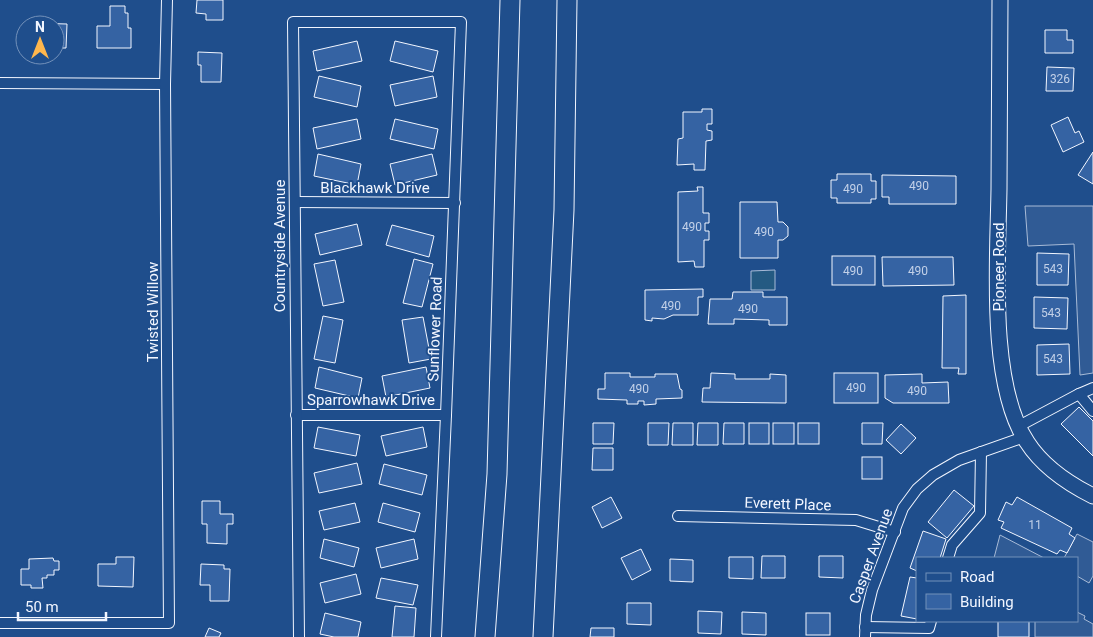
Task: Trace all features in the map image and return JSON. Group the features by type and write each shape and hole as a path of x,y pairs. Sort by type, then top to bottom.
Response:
{"highway":[{"path":"485,637 497,474 510,0"},
{"path":"543,637 564,210 567,0"}],"street":[{"name":"Twisted Willow","path":"0,623 169,623 167,0"},
{"name":"Pioneer Road","path":"1000,0 998,290 1000,337 1007,395 1021,432 1038,456 1066,482 1093,496"},
{"name":"Countryside Avenue","path":"299,637 293,22 461,22"},
{"name":"Sunflower Road","path":"436,637 461,22"},
{"path":"0,83 166,84"},
{"name":"Blackhawk Drive","path":"295,202 455,203"},
{"name":"Casper Avenue","path":"865,632 866,615 872,590 903,508 917,488 933,474 1021,432 1079,394 1093,388"},
{"path":"1079,394 1093,411"},
{"name":"Sparrowhawk Drive","path":"296,415 446,415"},
{"path":"948,557 952,545 980,513 981,452"},
{"name":"Everett Place","path":"678,516 856,520 895,532"},
{"path":"865,632 929,628 931,622"}],"shaded area":[{"path":"1025,206 1093,206 1093,373 1080,375 1074,244 1028,246"},
{"path":"775,270 775,290 751,290 751,271"},
{"path":"1077,534 1093,542 1093,576 1089,583 1078,577 1078,557 1065,557"},
{"path":"1000,535 1042,557 994,557"},
{"path":"1078,612 1085,616 1084,619 1093,624 1093,637 1035,637 1035,622 1078,622"}],"building":[{"path":"197,0 223,0 223,20 206,20 206,14 196,13"},
{"path":"110,6 125,6 125,13 128,13 128,28 131,28 131,48 97,48 97,26 110,26"},
{"path":"65,24 67,24 65,48"},
{"path":"1045,30 1067,30 1067,40 1073,40 1073,53 1045,53"},
{"path":"357,41 362,61 317,71 313,51"},
{"path":"395,41 438,51 433,72 390,61"},
{"path":"198,52 222,53 221,82 201,82 201,65 198,65"},
{"path":"1047,67 1074,68 1073,91 1046,91"},
{"path":"319,76 361,86 357,107 314,97"},
{"path":"433,76 437,97 395,106 390,85"},
{"path":"702,109 712,109 712,124 707,124 707,130 712,131 712,140 706,141 705,170 694,170 694,164 677,165 678,139 683,138 683,112 702,112"},
{"path":"1068,117 1075,133 1079,131 1084,142 1063,152 1051,125"},
{"path":"357,119 361,139 317,149 313,128"},
{"path":"395,119 438,129 434,149 390,139"},
{"path":"1093,152 1093,184 1078,175"},
{"path":"318,154 361,164 357,185 314,176"},
{"path":"432,154 437,175 395,185 390,164"},
{"path":"837,174 871,174 871,181 876,181 876,199 871,199 871,203 837,203 837,198 831,198 831,180 837,180"},
{"path":"882,175 956,176 956,204 889,204 889,197 882,197"},
{"path":"697,187 703,187 703,213 709,213 709,223 705,223 705,231 709,231 709,240 704,240 704,267 695,267 694,261 678,262 678,192 698,191"},
{"path":"740,202 777,202 778,222 783,222 788,227 788,236 783,240 778,240 778,258 740,258"},
{"path":"357,224 362,245 320,255 315,234"},
{"path":"392,225 434,236 429,257 386,245"},
{"path":"1037,253 1069,254 1068,285 1037,285"},
{"path":"832,256 875,256 875,285 832,285"},
{"path":"882,257 953,257 954,285 883,286"},
{"path":"414,259 433,264 422,307 403,303"},
{"path":"335,260 344,302 323,306 314,264"},
{"path":"703,289 703,297 698,297 698,315 673,315 664,319 652,318 652,321 645,320 645,290"},
{"path":"733,292 763,292 763,297 787,297 787,325 769,325 769,320 734,319 734,324 708,324 710,299 732,299"},
{"path":"966,295 966,374 958,374 959,368 942,368 943,296"},
{"path":"1034,297 1068,298 1067,329 1034,328"},
{"path":"323,316 343,320 335,363 314,359"},
{"path":"423,317 431,359 409,363 402,320"},
{"path":"1069,344 1070,374 1037,375 1037,345"},
{"path":"319,367 362,378 358,398 315,388"},
{"path":"426,367 430,388 386,397 382,376"},
{"path":"605,373 630,373 630,377 655,377 655,374 677,374 680,389 682,390 682,398 656,399 656,404 644,405 644,401 638,401 638,404 627,404 627,400 598,399 598,389 605,389"},
{"path":"711,373 735,374 735,379 770,379 770,374 786,375 786,403 702,402 703,388 710,388"},
{"path":"834,373 878,373 878,403 834,403"},
{"path":"922,374 922,383 948,382 949,403 893,403 885,398 885,375"},
{"path":"1079,407 1093,421 1093,456 1061,424"},
{"path":"593,423 614,423 613,444 593,444"},
{"path":"648,423 669,423 668,445 648,445"},
{"path":"673,423 693,423 693,445 672,445"},
{"path":"698,423 718,423 718,445 697,445"},
{"path":"724,423 744,423 744,444 723,444"},
{"path":"749,423 769,423 769,444 749,444"},
{"path":"773,423 794,423 794,444 773,444"},
{"path":"798,423 819,423 819,444 798,444"},
{"path":"862,423 883,423 882,444 862,444"},
{"path":"901,424 916,438 901,454 886,440"},
{"path":"318,427 360,435 356,456 314,448"},
{"path":"423,427 427,447 386,456 381,436"},
{"path":"593,448 613,448 613,470 592,470"},
{"path":"862,457 882,457 882,479 862,479"},
{"path":"357,463 362,484 319,493 314,473"},
{"path":"384,464 427,475 422,495 379,484"},
{"path":"954,490 974,506 947,538 928,522"},
{"path":"611,497 622,518 602,528 592,507"},
{"path":"1017,497 1072,528 1069,534 1075,538 1067,553 1060,550 1057,554 1001,528 1004,522 998,520 1006,502 1012,505"},
{"path":"202,501 220,501 220,514 233,514 233,524 227,524 227,544 207,543 207,524 202,524"},
{"path":"355,503 360,522 324,530 319,511"},
{"path":"383,503 420,513 415,532 378,522"},
{"path":"923,531 946,539 940,557 916,557 916,571 910,568"},
{"path":"324,539 359,548 354,567 320,558"},
{"path":"414,539 418,559 381,568 376,548"},
{"path":"641,549 651,570 632,580 621,558"},
{"path":"762,556 785,556 785,578 761,578"},
{"path":"819,556 843,556 843,578 819,577"},
{"path":"116,557 134,557 133,587 98,586 98,564 116,564"},
{"path":"729,557 753,557 753,579 729,578"},
{"path":"53,558 54,561 59,561 59,570 54,570 54,575 47,575 47,578 42,578 43,588 31,588 31,585 21,585 21,569 29,569 29,559"},
{"path":"670,559 693,560 693,582 670,581"},
{"path":"201,564 224,565 224,569 230,569 229,601 210,601 210,585 200,585"},
{"path":"356,574 361,594 325,603 320,583"},
{"path":"910,577 916,578 916,619 901,616"},
{"path":"381,578 418,585 413,605 376,598"},
{"path":"627,603 651,603 651,625 627,624"},
{"path":"395,606 416,608 414,637 392,637"},
{"path":"698,611 722,612 721,634 698,633"},
{"path":"742,612 766,613 766,635 742,634"},
{"path":"325,613 361,622 358,637 334,637 320,634"},
{"path":"806,613 830,613 830,635 806,635"},
{"path":"998,622 1029,622 1029,637 998,637"},
{"path":"209,628 221,633 219,637 205,637"},
{"path":"591,628 614,628 614,637 590,637"}]}
